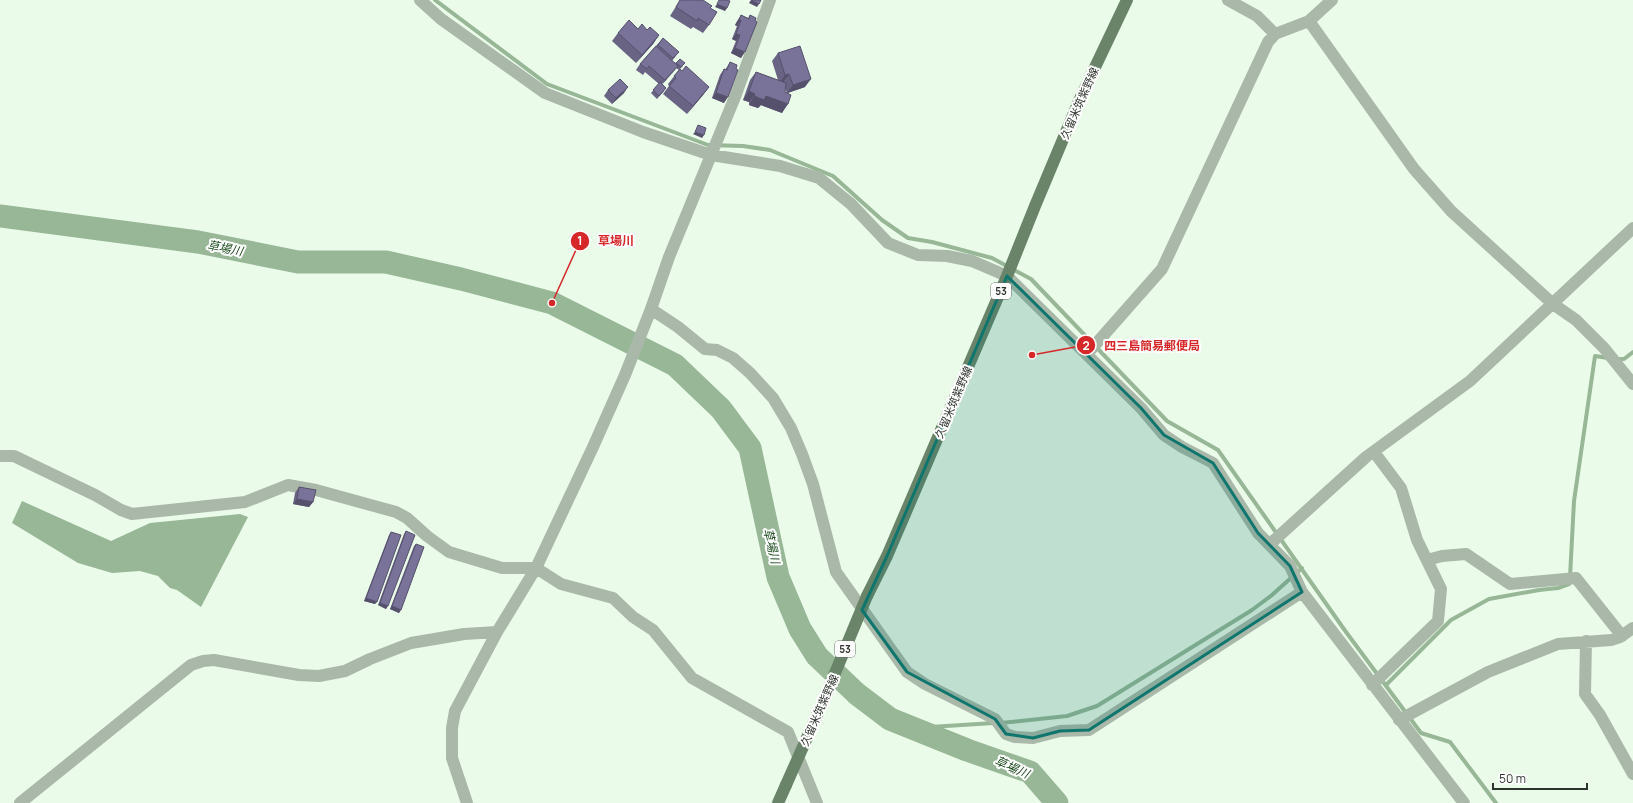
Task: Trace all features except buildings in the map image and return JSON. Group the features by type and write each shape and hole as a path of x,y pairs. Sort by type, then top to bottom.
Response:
{"main road":[{"name":"久留米筑紫野線","path":"778,803 823,702 867,596 888,556 1007,276 1079,101 1127,0"}],"street":[{"path":"420,0 441,19 545,93 643,132 711,156 780,166 820,178 851,204 888,243 918,254 947,256 972,261 1007,276 1142,408 1164,435 1182,447 1213,463 1258,533 1290,566 1302,592 1464,803"},
{"path":"467,803 452,758 452,728 455,711 497,632 536,568 593,447 650,313 669,258 735,97 770,0"},
{"path":"1228,0 1257,16 1275,34"},
{"path":"1087,354 1162,269 1268,42 1275,34 1309,21 1332,0"},
{"path":"1309,21 1414,169 1451,211 1553,304 1576,320 1604,348 1633,384"},
{"path":"1270,544 1360,462 1470,381 1633,228"},
{"path":"650,313 678,327 705,349 717,350 733,358 750,373 773,398 791,428 805,460 813,484 836,572 854,600 907,672 925,684 995,719 1006,734 1014,737 1033,738 1060,731 1089,730 1302,592"},
{"path":"1372,685 1438,621 1441,589 1417,540 1401,488 1374,452"},
{"path":"0,456 14,456 95,495 121,510 132,514 245,502 288,485 316,490 396,512 407,518 427,536 449,552 502,568 536,568 561,584 613,598 633,617 653,630 692,678 788,732 817,803"},
{"path":"1427,560 1442,556 1466,554 1510,584 1576,578 1622,636"},
{"path":"1399,720 1488,672 1558,644 1611,640 1622,636 1633,628"},
{"path":"20,803 191,666 203,660 214,660 299,675 319,676 344,672 370,659 411,643 464,634 497,632"},
{"path":"1586,641 1585,694 1600,715 1633,774"}],"highlighted area":[{"path":"1007,276 1141,408 1164,435 1213,463 1258,533 1290,566 1302,592 1089,730 1060,731 1033,738 1006,734 995,719 907,672 862,610 887,556"}],"shaded area":[{"path":"22,501 111,541 150,523 240,514 248,517 201,607 177,590 170,588 158,576 140,571 112,573 78,563 12,523"}],"waterway":[{"path":"435,0 547,84 708,145 743,146 770,150 833,176 882,220 908,238 932,242 992,258 1031,279 1167,421 1218,450 1346,632 1421,733 1450,742 1496,803"},
{"name":"草場川","path":"0,216 198,242 298,262 386,262 461,279 552,303 675,365 721,409 750,448 778,577 800,629 817,656 857,694 890,719 967,750 1030,772 1057,803"},
{"path":"1617,359 1624,359 1633,352"},
{"path":"1570,577 1574,501 1595,356 1608,358"},
{"path":"1001,723 1067,716 1097,706 1252,610 1272,595 1302,568"},
{"path":"1386,685 1451,620 1489,599 1558,588 1569,584"},
{"path":"914,728 994,723"}],"place":[{"name":"草場川","path":"552,303"},
{"name":"四三島簡易郵便局","path":"1032,355"}]}
